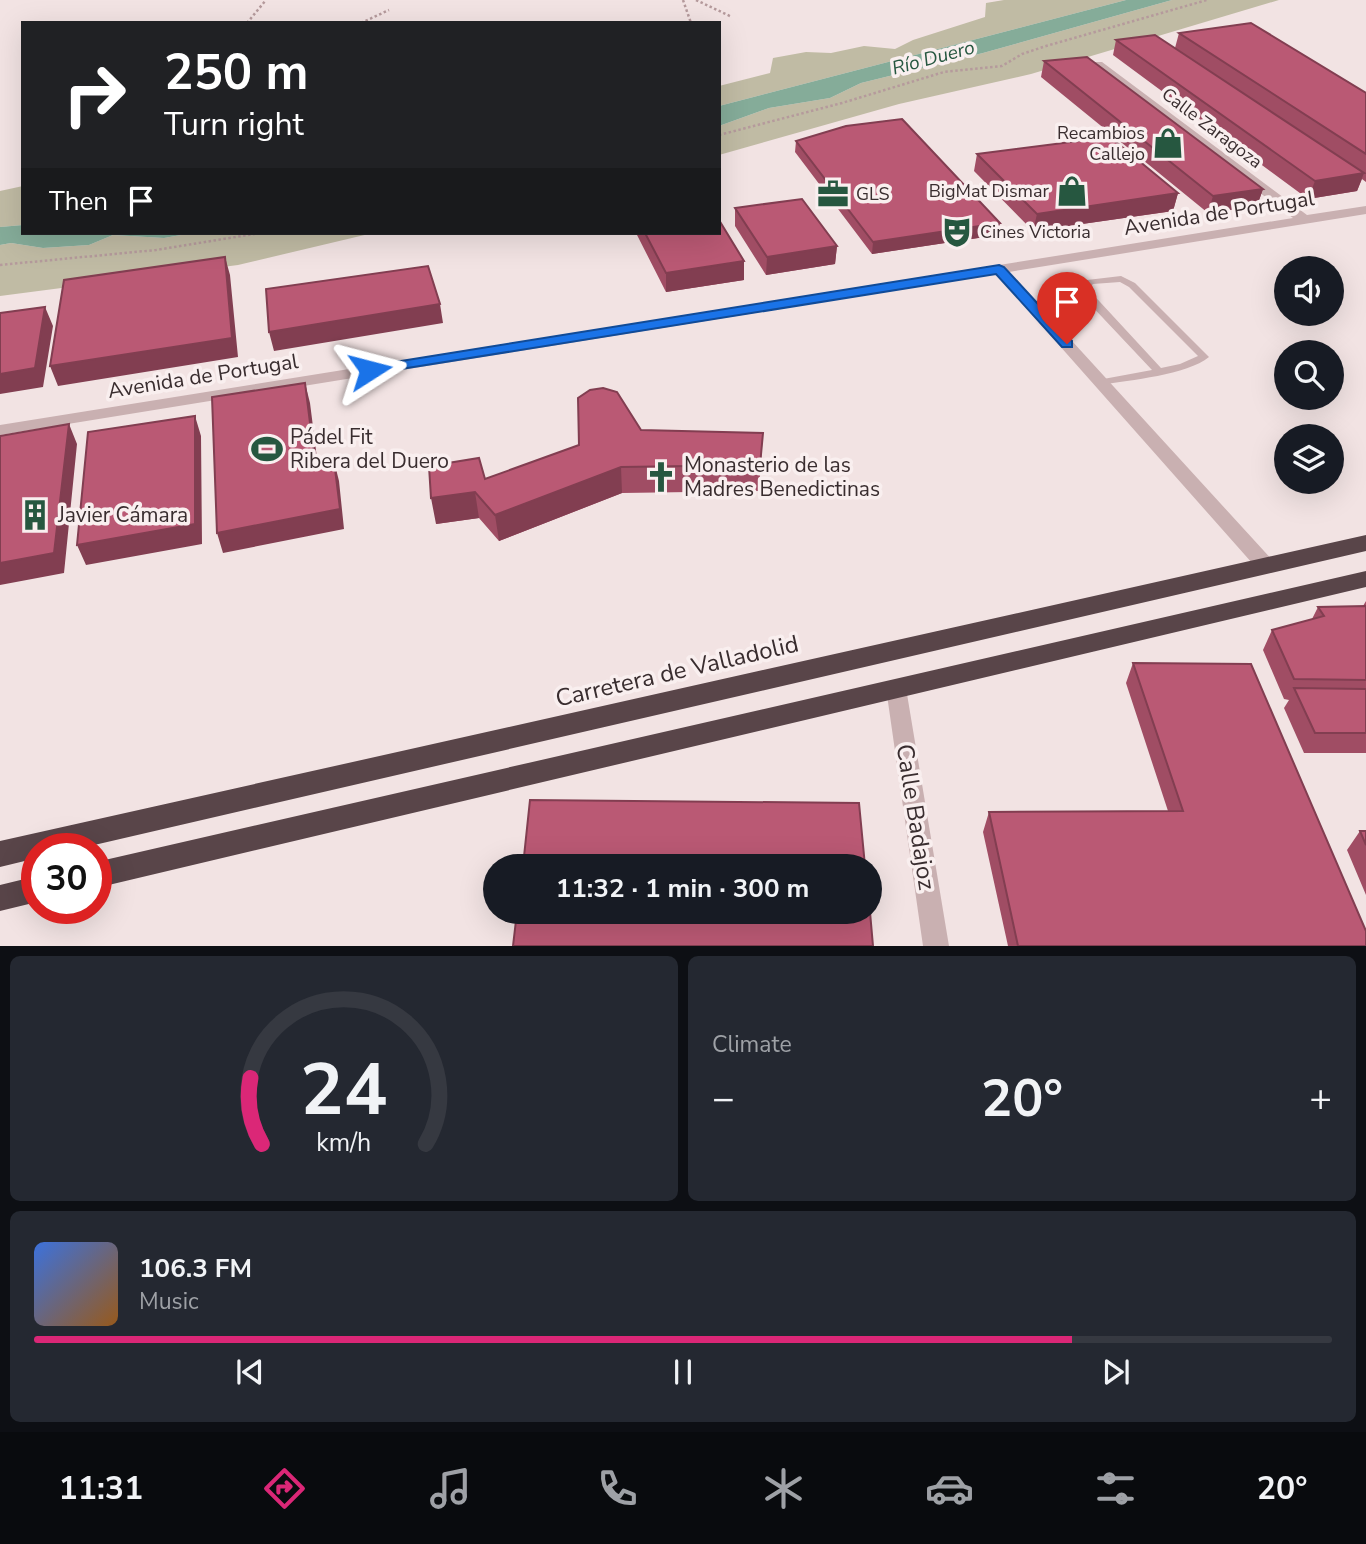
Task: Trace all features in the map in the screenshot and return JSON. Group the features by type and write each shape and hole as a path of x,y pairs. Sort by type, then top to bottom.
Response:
{"highway":[{"name":"Carretera de Valladolid","path":"0,854 1366,543"},
{"path":"112,871 1366,579"},
{"path":"0,898 21,893"}],"street":[{"name":"Calle Zaragoza","path":"1098,64 1305,220"},
{"name":"Avenida de Portugal","path":"0,430 1365,212"},
{"path":"999,269 1267,567"},
{"name":"Calle Badajoz","path":"896,688 936,946"}],"lane":[{"path":"1101,382 1196,362 1203,356 1132,285 1121,279 1090,282 1083,289 1090,299 1157,370"}],"path":[{"path":"249,21 266,0"},
{"path":"683,0 690,21"},
{"path":"696,0 732,17"},
{"path":"721,134 842,103 944,72 1002,66 1022,54 1046,46 1208,0"},
{"path":"365,21 389,10"},
{"path":"0,265 156,250 248,235"}],"shaded area":[{"path":"1004,0 1126,0 721,105 721,85 770,73 773,58 806,52 831,53 864,46 895,49 913,40 985,17 986,3"},
{"path":"1172,0 1279,0 1031,74 899,104 721,154 721,125 769,108 830,98 861,83 983,53"},
{"path":"21,186 21,225 0,227 0,191"},
{"path":"113,235 164,238 181,235 365,235 238,265 0,296 0,245 11,243 43,248 89,245"}],"water":[{"name":"Río Duero","path":"1126,0 1172,0 983,53 861,83 830,98 769,108 721,125 721,105"},
{"path":"21,225 21,235 113,235 89,245 43,248 11,243 0,245 0,227"},
{"path":"113,235 181,235 164,238"}],"building":[{"path":"1251,23 1366,93 1366,154 1179,33"},
{"path":"1155,35 1364,173 1315,181 1116,40"},
{"path":"1087,57 1263,189 1213,196 1044,61"},
{"path":"902,119 1000,223 873,242 796,141 846,126"},
{"name":"BigMat Dismar","path":"1110,137 1178,193 1037,214 977,154"},
{"path":"802,199 837,246 767,257 735,208"},
{"path":"721,223 744,261 666,273 646,235 721,235"},
{"path":"225,257 232,338 50,366 64,280"},
{"path":"428,266 440,304 269,332 266,289"},
{"path":"45,307 35,368 0,374 0,313"},
{"name":"Pádel Fit Ribera del Duero","path":"305,383 315,463 334,461 340,509 217,533 212,397"},
{"path":"603,388 617,392 641,430 763,433 760,465 621,467 495,515 475,492 431,498 429,466 479,458 485,479 579,445 578,398 590,390"},
{"path":"195,416 195,524 77,545 88,432"},
{"name":"Javier Cámara","path":"69,424 54,553 0,563 0,436"},
{"path":"1366,606 1366,680 1294,679 1272,630 1324,616 1318,607"},
{"path":"1133,663 1251,664 1366,931 1366,946 1018,946 989,812 1183,811"},
{"path":"1294,688 1366,689 1366,733 1315,733"},
{"path":"530,800 859,803 864,854 524,854"},
{"path":"1360,831 1366,831 1366,845"},
{"path":"516,924 871,924 873,946 513,946"}],"place":[{"name":"Recambios Callejo","path":"1168,143"},
{"name":"BigMat Dismar","path":"1072,191"},
{"name":"GLS","path":"833,194"},
{"name":"Cines Victoria","path":"957,232"},
{"name":"Pádel Fit Ribera del Duero","path":"267,449"},
{"name":"Monasterio de las Madres Benedictinas","path":"661,477"},
{"name":"Javier Cámara","path":"35,515"}],"route":[{"path":"370,370 999,269 1067,344"}]}
